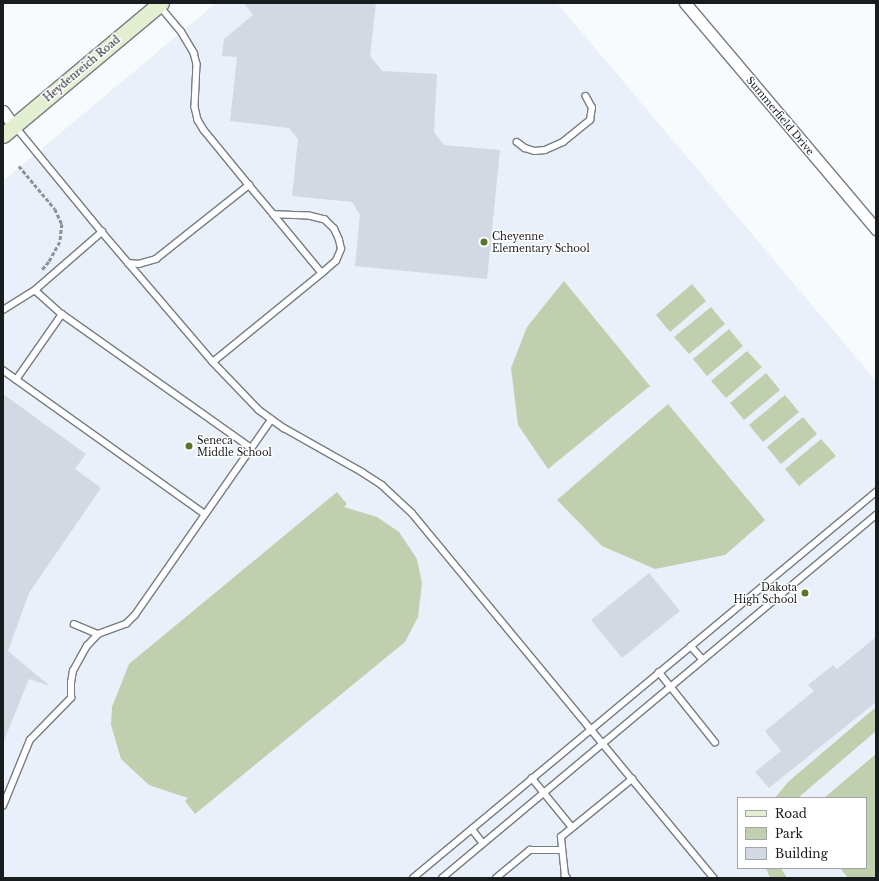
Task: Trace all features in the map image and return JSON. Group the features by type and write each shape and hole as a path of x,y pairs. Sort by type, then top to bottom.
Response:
{"street":[{"name":"Summerfield Drive","path":"684,3 876,230"},
{"name":"Heydenreich Road","path":"9,130 154,6"},
{"path":"3,111 9,130"}],"lane":[{"path":"154,6 181,31 194,53 197,64 195,108 198,120 204,130 322,273"},
{"path":"517,142 525,148 535,151 545,150 563,142 590,120 592,108 586,97"},
{"path":"9,130 102,232 213,362 247,398 271,420 362,472 382,486 412,513 714,878"},
{"path":"128,263 139,264 156,259 249,185"},
{"path":"213,362 336,261 341,250 334,229 325,220 309,216 274,215"},
{"path":"3,310 35,290 102,232"},
{"path":"35,290 62,314 251,448"},
{"path":"16,380 62,314"},
{"path":"3,370 205,514"},
{"path":"3,806 30,740 71,698 73,671 87,646 98,634 126,624 135,615 271,420"},
{"path":"413,878 876,492"},
{"path":"442,878 876,515"},
{"path":"74,624 98,634"},
{"path":"691,646 703,660"},
{"path":"659,672 715,742"},
{"path":"532,778 572,827"},
{"path":"567,878 565,876 561,837 632,779"},
{"path":"472,829 483,843"},
{"path":"496,878 530,850 562,850"}],"path":[{"path":"19,166 55,209 62,224 60,242 49,262 40,273"}],"shaded area":[{"path":"216,3 557,3 876,381 876,878 3,878 3,181"}],"green space":[{"path":"564,281 650,386 548,469 518,425 511,368 527,327"},
{"path":"692,284 706,301 670,332 656,315"},
{"path":"711,307 725,324 689,354 674,337"},
{"path":"729,329 743,346 707,376 693,359"},
{"path":"747,351 762,367 726,398 711,381"},
{"path":"766,373 780,390 744,420 730,403"},
{"path":"785,395 799,412 763,442 749,425"},
{"path":"668,404 765,520 725,555 655,569 602,546 557,500"},
{"path":"803,417 817,434 781,464 767,447"},
{"path":"821,439 836,456 799,486 785,469"},
{"path":"337,492 347,504 344,507 377,517 399,532 417,559 422,583 418,617 405,642 195,814 185,801 188,798 149,785 121,759 111,725 112,707 129,664"},
{"path":"876,707 876,731 799,797 776,797 788,782"},
{"path":"876,754 876,878 848,878 841,869 867,869 867,797 825,797"},
{"path":"766,869 782,869 787,878 770,878"}],"building":[{"name":"Cheyenne Elementary School","path":"244,3 376,3 370,56 382,71 437,74 434,132 444,145 500,150 487,279 355,266 360,215 352,202 292,196 298,139 289,128 230,121 237,57 222,56 224,39 253,15"},
{"path":"3,394 86,454 75,469 101,488 29,593 8,651 50,686 29,679 3,743"},
{"path":"649,573 680,611 622,658 591,620"},
{"path":"876,637 876,702 769,788 755,772 781,751 765,731 814,691 808,685 833,665 837,669"}],"place":[{"name":"Cheyenne Elementary School","path":"484,242"},
{"name":"Seneca Middle School","path":"189,446"},
{"name":"Dakota High School","path":"805,593"}]}
